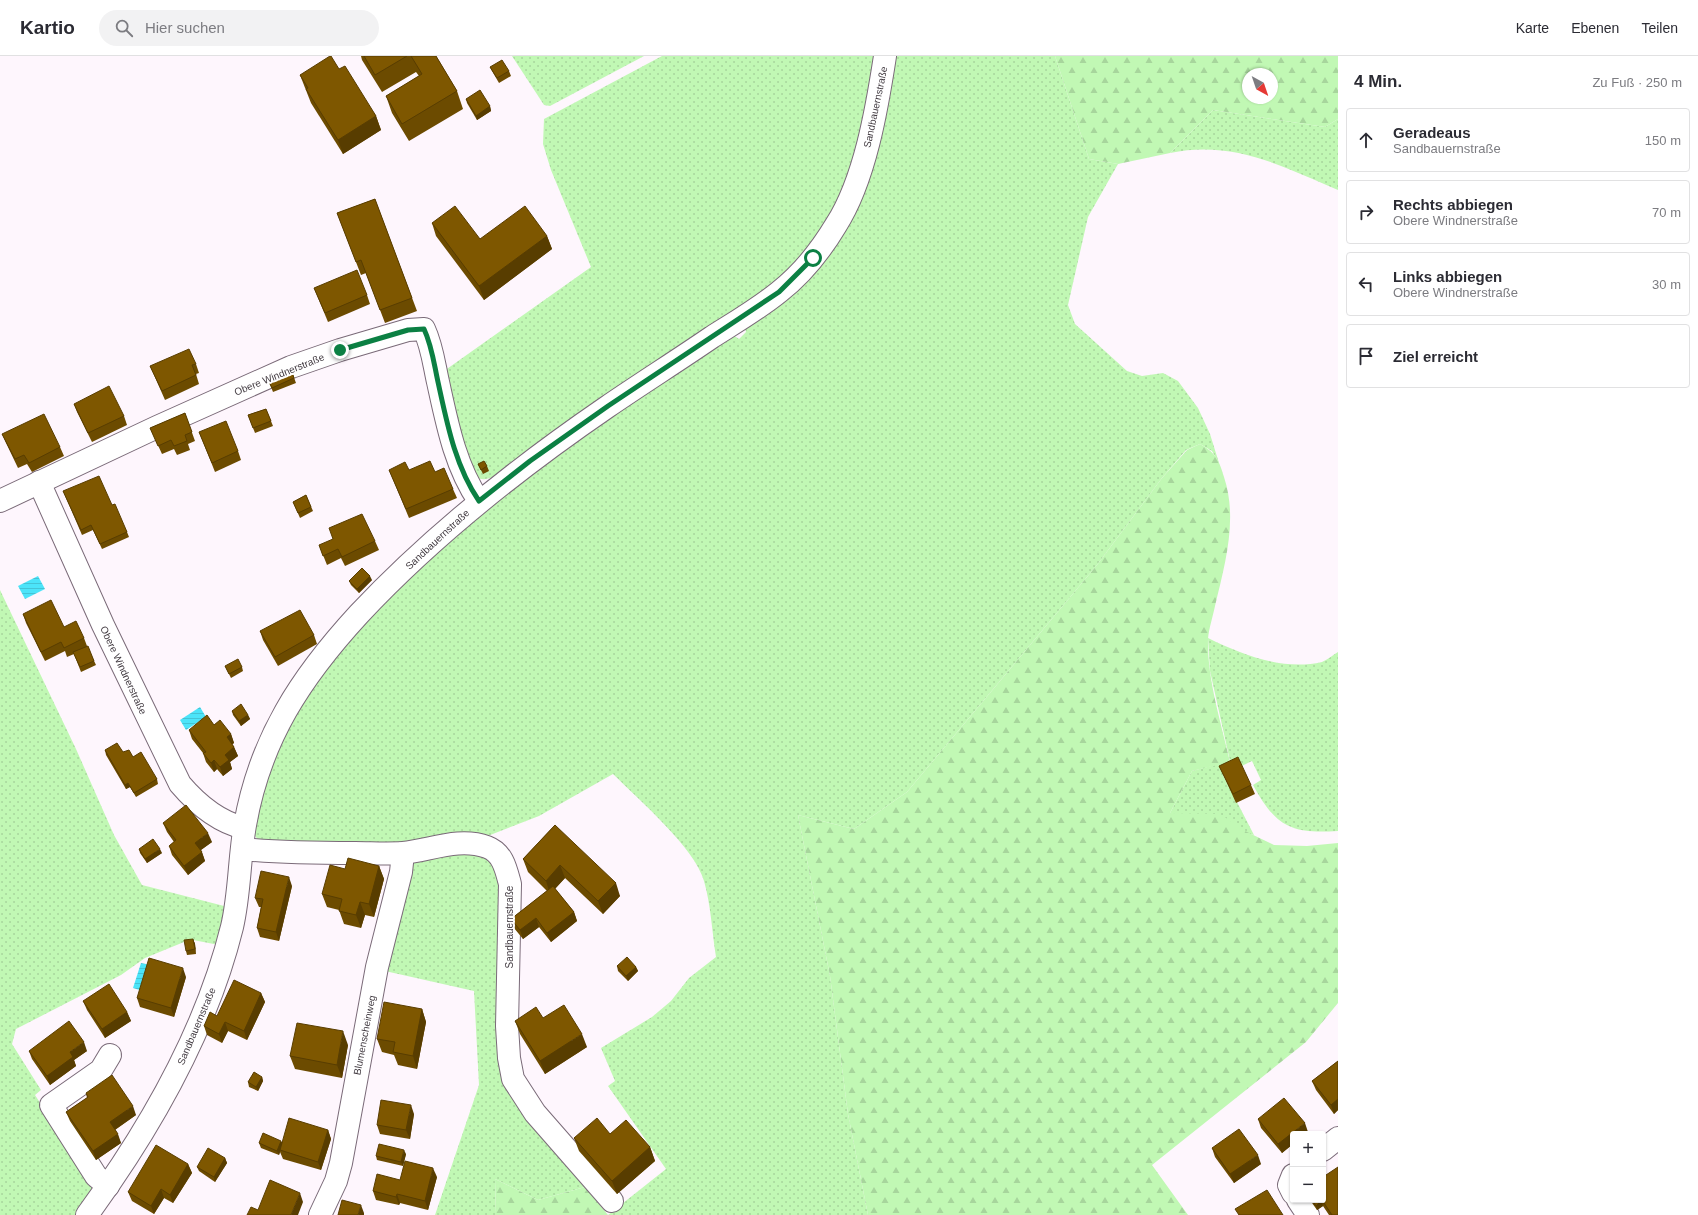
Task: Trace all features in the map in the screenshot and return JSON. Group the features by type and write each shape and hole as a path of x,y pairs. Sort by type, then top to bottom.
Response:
{"street":[{"name":"Sandbauernstraße","path":"87,1215 143,1132 173,1080 198,1026 232,927 240,882 243,839 252,794 264,755 286,708 312,668 359,614 418,556 479,501 530,461 608,406 779,292 813,258 838,222 854,186 870,136 885,56"},
{"name":"Obere Windnerstraße","path":"0,501 291,367 340,350 400,332 424,329 430,342 446,420 458,463 479,501"},
{"name":"Obere Windnerstraße","path":"39,482 103,625 180,784 188,793 243,839"},
{"name":"Sandbauernstraße","path":"243,839 275,853 403,853 450,844 473,843 488,848 500,856 506,868 510,884 507,1026 509,1058 513,1079 535,1113 612,1201"},
{"name":"Blumenscheinweg","path":"320,1215 336,1180 341,1163 377,967 401,872 403,853"},
{"path":"108,1186 96,1176 51,1105 101,1070 110,1056"},
{"path":"1326,1148 1338,1138"},
{"path":"1300,1203 1308,1215"}],"green space":[{"path":"512,56 644,56 550,106 544,105"},
{"path":"662,56 877,56 866,120 839,206 790,273 498,475 484,479 475,477 471,475 444,371 591,267 551,170 543,144 544,119"},
{"path":"892,56 1055,56 1089,159 1118,164 1088,217 1068,305 1075,324 1127,371 1142,376 1163,373 1178,381 1198,408 1210,434 1219,463 1212,451 1200,444 1186,450 1162,478 1097,565 907,792 854,829 798,815 830,976 848,1114 868,1215 608,1215 666,1169 608,1086 615,1081 601,1048 652,1017 671,1001 689,978 716,957 710,909 704,881 699,868 678,839 613,774 539,816 480,839 399,848 260,842 255,836 255,820 259,795 298,704 375,609 520,478 733,335 739,339 746,332 745,328 813,270"},
{"path":"1055,56 1338,56 1338,119 1325,127 1213,110 1170,153 1118,164 1089,159"},
{"path":"1213,110 1325,127 1338,119 1338,190 1277,164 1236,153 1215,150 1193,150 1170,153"},
{"path":"1200,444 1210,451 1218,461 1228,493 1230,509 1230,525 1226,558 1210,626 1208,654 1212,685 1230,762 1192,771 1170,813 1220,814 1247,832 1274,845 1307,846 1338,843 1338,1003 1306,1042 1152,1165 1188,1215 868,1215 848,1114 830,976 798,815 854,829 907,792 1097,565 1162,478 1187,450"},
{"path":"0,590 76,749 114,835 142,885 228,907 219,945 193,940 184,942 145,958 121,975 16,1029 12,1044 41,1090 35,1095 93,1184 92,1191 78,1215 0,1215"},
{"path":"1208,638 1249,655 1278,663 1307,664 1322,662 1338,652 1338,831 1322,832 1297,829 1286,825 1278,819 1269,810 1253,785 1261,780 1252,761 1223,775 1254,835 1170,813 1192,771 1230,761 1210,671"},
{"path":"470,850 499,864 502,1047 541,1129 585,1187 538,1200 495,1179 496,1215 435,1215 479,1085 474,991 385,971 411,862"},
{"path":"495,1179 538,1200 585,1187 608,1215 496,1215"}],"water":[{"path":"38,576 45,589 25,599 18,586"},
{"path":"200,707 206,717 186,730 180,720"},
{"path":"141,963 151,965 143,991 133,988"}],"building":[{"path":"330,56 339,69 345,66 376,116 338,140 306,89 308,88 300,75"},
{"path":"364,56 407,56 375,75"},
{"path":"411,56 436,56 457,91 402,124 386,96 422,74"},
{"path":"502,60 509,71 497,78 490,67"},
{"path":"480,90 490,106 476,116 466,99"},
{"path":"375,199 412,298 380,310 361,260 356,262 337,213"},
{"path":"455,206 480,239 525,206 547,236 479,286 432,223"},
{"path":"357,270 367,295 325,313 314,288"},
{"path":"189,349 196,364 192,365 196,375 162,391 150,366"},
{"path":"292,372 294,378 272,388 269,382"},
{"path":"109,386 124,416 88,433 74,404"},
{"path":"266,409 271,421 253,428 248,415"},
{"path":"185,413 192,432 185,435 187,441 174,446 171,440 158,446 150,428"},
{"path":"44,414 60,447 29,463 24,455 15,459 2,434"},
{"path":"226,421 238,451 212,463 199,432"},
{"path":"430,461 435,472 444,468 453,489 406,509 389,470 405,462 409,470"},
{"path":"484,461 487,466 481,470 478,464"},
{"path":"99,476 112,505 115,504 127,532 100,544 91,525 81,530 63,491"},
{"path":"306,495 311,507 298,513 293,502"},
{"path":"362,514 375,541 342,557 338,549 323,556 319,545 333,539 329,528"},
{"path":"362,568 370,576 357,589 349,581"},
{"path":"51,600 64,627 76,621 84,638 64,648 61,642 41,652 23,614"},
{"path":"300,610 314,635 275,657 260,631"},
{"path":"88,646 94,661 80,667 73,652"},
{"path":"238,659 242,667 229,674 225,666"},
{"path":"241,704 248,715 239,721 232,711"},
{"path":"207,715 214,725 220,720 231,734 227,737 234,747 225,755 229,760 220,767 214,760 211,763 203,753 206,752 189,730"},
{"path":"117,743 123,752 129,750 133,757 141,752 157,779 134,793 128,783 125,785 105,750"},
{"path":"1238,757 1251,785 1233,794 1219,766"},
{"path":"186,805 208,833 195,843 202,852 184,866 169,846 176,840 163,823"},
{"path":"555,825 616,883 598,901 560,865 546,881 523,859"},
{"path":"153,839 160,849 145,859 139,849"},
{"path":"348,858 379,866 369,904 360,902 356,915 339,911 342,899 322,894 330,865 345,869"},
{"path":"261,871 289,877 276,932 257,928 263,899 255,898"},
{"path":"553,886 574,912 547,933 536,918 520,930 511,919"},
{"path":"193,939 195,949 186,951 184,940"},
{"path":"627,957 636,967 626,976 617,966"},
{"path":"149,958 183,968 171,1008 137,998"},
{"path":"234,980 261,993 244,1031 225,1022 219,1034 204,1026 210,1012 217,1016"},
{"path":"109,984 127,1012 102,1029 83,1001"},
{"path":"384,1002 422,1009 413,1056 393,1052 395,1042 377,1039"},
{"path":"564,1005 582,1034 540,1061 515,1021 536,1007 543,1018"},
{"path":"69,1021 84,1042 70,1052 73,1057 47,1076 29,1051"},
{"path":"297,1023 343,1031 337,1065 290,1056"},
{"path":"1338,1061 1338,1099 1331,1105 1312,1081"},
{"path":"254,1072 262,1077 256,1087 248,1082"},
{"path":"112,1075 133,1106 110,1122 118,1134 93,1151 66,1112 88,1097 86,1093"},
{"path":"1284,1098 1305,1123 1295,1131 1290,1131 1290,1135 1278,1144 1258,1119"},
{"path":"381,1100 411,1105 406,1130 377,1125"},
{"path":"289,1118 328,1130 318,1162 280,1150"},
{"path":"597,1118 610,1134 626,1120 650,1147 612,1181 574,1138"},
{"path":"1239,1129 1258,1155 1230,1174 1212,1148"},
{"path":"263,1133 281,1141 277,1151 259,1143"},
{"path":"379,1144 404,1150 401,1162 376,1156"},
{"path":"156,1145 188,1164 170,1195 161,1189 151,1206 128,1192"},
{"path":"208,1148 225,1158 214,1177 197,1167"},
{"path":"405,1161 433,1168 425,1201 397,1194 396,1197 373,1191 377,1174 400,1180"},
{"path":"1338,1167 1338,1215 1332,1215 1324,1203 1326,1203 1326,1175"},
{"path":"270,1180 300,1193 291,1215 247,1215 251,1207 258,1210"},
{"path":"1267,1190 1283,1215 1239,1215 1235,1209"},
{"path":"342,1200 361,1205 358,1215 338,1215"}],"route":[{"path":"340,350 408,330 424,329 430,342 446,420 458,463 479,501 530,461 608,406 779,292 813,258"}]}
